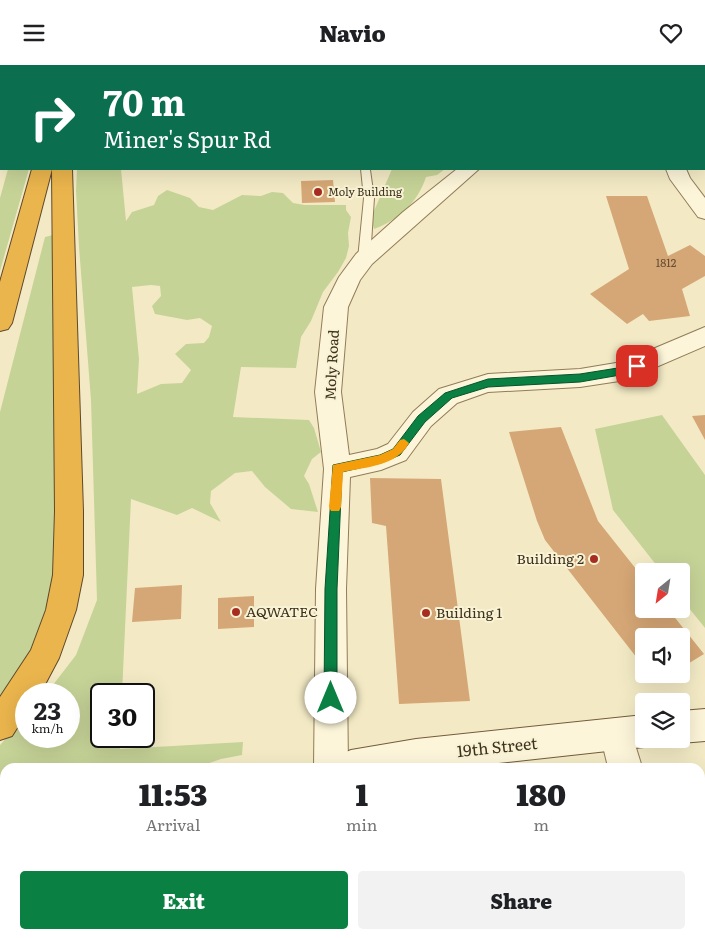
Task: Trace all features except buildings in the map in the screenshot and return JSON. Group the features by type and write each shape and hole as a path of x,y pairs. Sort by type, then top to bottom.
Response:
{"highway":[{"path":"0,323 42,170"},
{"path":"0,724 25,689 43,658 61,610 68,575 69,511 62,170"}],"street":[{"name":"Moly Road","path":"332,763 331,589 337,469 328,392 336,307 350,277 364,259 397,228 468,170"},
{"path":"678,174 705,212"},
{"path":"337,469 381,459 397,452 422,419 448,396 488,383 580,378 626,371 705,336"},
{"path":"690,726 705,725"},
{"path":"626,763 630,732"},
{"name":"19th Street","path":"375,763 416,756 630,732"}],"lane":[{"path":"364,259 369,198 366,170"}],"green space":[{"path":"8,170 29,170 0,271 0,198"},
{"path":"77,170 121,170 126,221 132,212 154,205 158,196 167,190 190,198 199,207 213,210 242,195 261,196 272,192 283,193 293,203 305,205 346,205 346,210 351,217 348,233 349,246 346,258 323,292 311,321 301,337 296,368 241,367 233,417 309,420 314,428 321,452 312,459 304,476 309,484 318,512 291,509 265,487 252,471 235,473 211,491 210,503 221,522 192,508 177,515 131,499 123,683 90,683 90,748 155,748 243,742 242,755 210,763 0,763 0,745 15,728 15,748 80,748 80,683 54,683 76,655 97,600 91,400 79,247 76,191","holes":["160,286 161,296 152,306 155,314 187,320 200,318 212,326 209,337 204,343 186,344 175,354 191,370 182,383 161,384 137,394 139,359 132,287"]},
{"path":"392,170 444,170 437,175 426,177 413,202 392,221 374,229 371,218"},
{"path":"53,235 58,507 50,618 0,708 0,412 45,237"},
{"path":"662,415 705,475 705,628 690,609 690,563 655,563 613,510 595,429"}],"slow traffic":[{"path":"335,507 337,469 381,459 397,452 404,443"}],"place":[{"name":"Moly Building","path":"318,192"},
{"name":"Building 2","path":"594,559"},
{"name":"AQWATEC","path":"236,612"},
{"name":"Building 1","path":"426,613"}],"route":[{"path":"331,698 331,589 337,469 381,459 397,452 422,419 448,396 488,383 580,378 626,371 637,366"}]}
